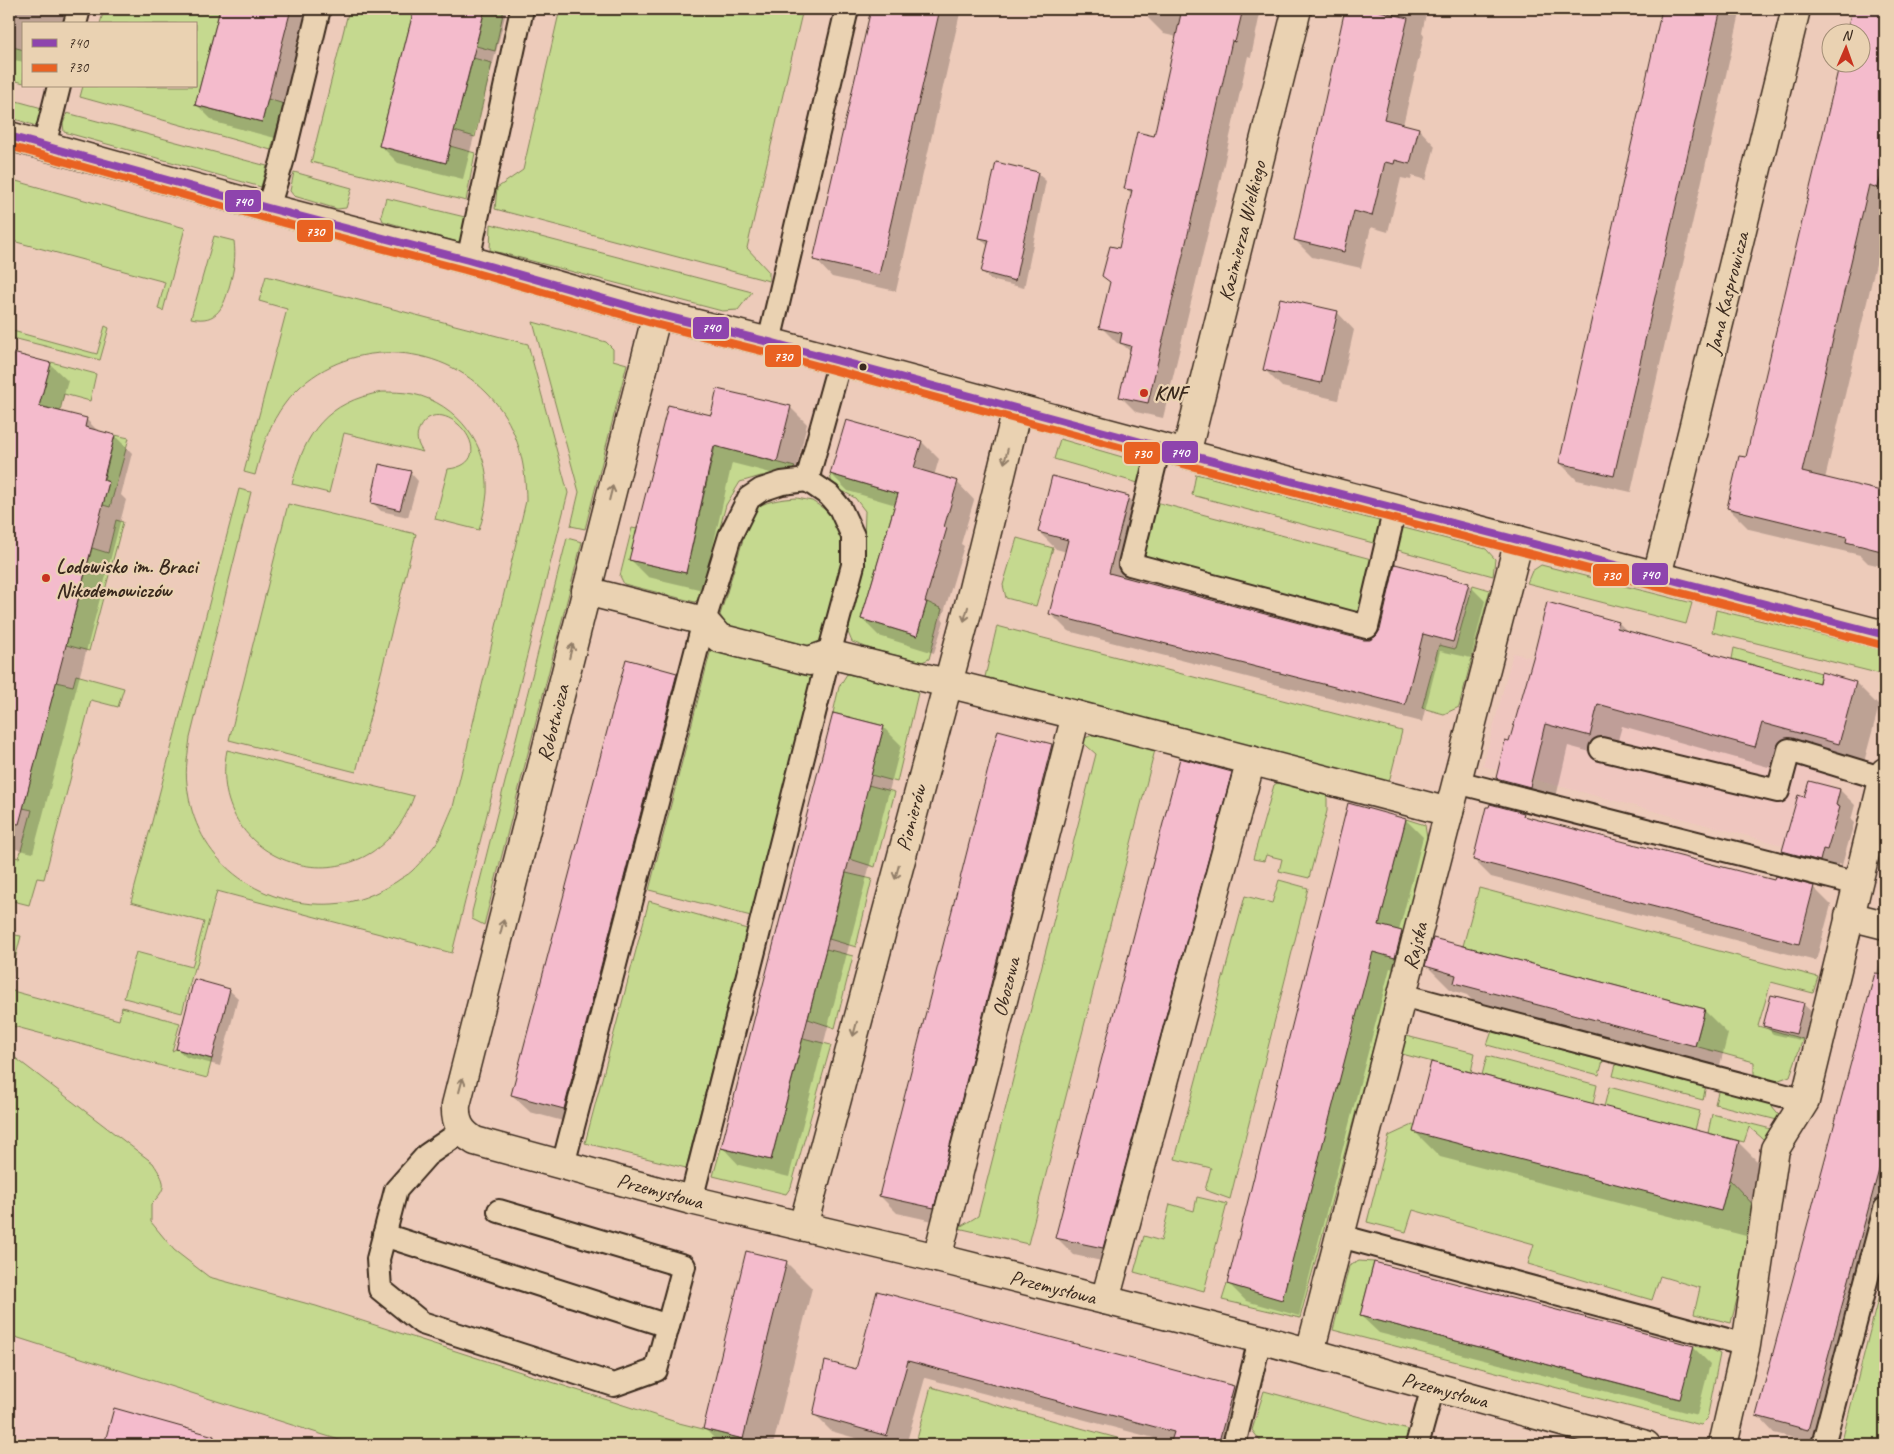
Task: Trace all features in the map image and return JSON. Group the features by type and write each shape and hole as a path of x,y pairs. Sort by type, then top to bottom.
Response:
{"street":[{"name":"Kazimierza Wielkiego","path":"1186,454 1297,9"},
{"name":"Jana Kasprowicza","path":"1657,576 1796,9"},
{"path":"9,136 268,208 468,260 657,314 769,342 1159,447 1885,635"},
{"name":"Robotnicza","path":"462,1131 455,1116 456,1105 657,314"},
{"name":"Pionierów","path":"803,1226 946,683 970,601 1017,409"},
{"name":"Rajska","path":"1310,1352 1519,540"},
{"path":"586,590 704,621 719,638 809,661 829,654 1076,715 1449,812"},
{"name":"Obozowa","path":"937,1258 1076,715"},
{"path":"1105,1300 1251,760"},
{"path":"1723,1445 1746,1345 1775,1149 1805,1101 1884,776"},
{"path":"1849,916 1885,925"},
{"name":"Przemysłowa","path":"462,1131 475,1141 691,1200 937,1258 1260,1339 1646,1445"}],"lane":[{"path":"76,22 79,9"},
{"path":"268,208 282,162 319,9"},
{"path":"468,260 522,9"},
{"path":"769,342 847,9"},
{"path":"44,146 58,88"},
{"path":"807,480 840,361"},
{"path":"1159,447 1130,564 1367,627 1395,508"},
{"path":"563,1165 704,621 730,536 748,498 761,490 782,483 807,480 829,495 840,508 853,536 853,565 691,1200"},
{"path":"1601,749 1778,791 1789,750 1884,776"},
{"path":"1457,782 1858,884"},
{"path":"1402,995 1805,1101"},
{"path":"462,1131 427,1155 396,1190 378,1259 380,1289 422,1323 614,1385 656,1370 684,1266 499,1211"},
{"path":"1823,1445 1885,1208"},
{"path":"384,1235 668,1326"},
{"path":"1340,1236 1746,1345"},
{"path":"1237,1445 1235,1441 1260,1339"},
{"path":"1417,1445 1433,1386"}],"shaded area":[{"path":"1547,602 1619,622 1616,631 1667,645 1668,642 1776,672 1812,708 1821,673 1856,682 1829,786 1840,789 1836,805 1840,807 1824,856 1483,766 1513,653 1533,658"},
{"path":"9,1335 355,1445 9,1445"}],"green space":[{"path":"104,9 220,9 195,105 262,122 268,99 284,104 271,150 80,97 82,88 198,88 198,22 101,22"},
{"path":"349,9 414,9 379,146 446,163 450,146 475,153 466,201 311,162"},
{"path":"485,9 504,9 495,51 476,46"},
{"path":"560,9 803,9 747,248 769,272 769,281 495,209 497,188 523,170"},
{"path":"9,46 22,49 22,82 9,79"},
{"path":"473,58 492,63 475,137 454,131"},
{"path":"9,99 42,108 36,126 9,117"},
{"path":"67,113 267,166 261,187 64,132 63,124"},
{"path":"294,172 352,188 346,208 337,209 294,196 290,191"},
{"path":"9,179 185,228 163,311 158,309 165,282 9,240"},
{"path":"386,198 469,218 463,239 457,242 383,221 381,216"},
{"path":"491,224 752,292 738,310 722,311 490,250"},
{"path":"214,236 234,241 234,263 230,284 222,306 214,316 200,319 191,318"},
{"path":"266,276 528,344 568,493 452,953 217,891 182,1013 124,998 136,952 192,967 204,922 131,902 239,489 251,492 190,738 187,784 192,811 202,835 216,856 234,874 255,888 279,898 305,903 341,903 358,900 381,890 410,872 439,839 453,807 526,501 524,471 517,443 512,429 497,404 465,375 439,362 412,355 385,353 357,357 331,366 307,381 286,402 275,419 263,446 255,475 244,472 287,309 259,301"},
{"path":"533,322 606,342 613,349 613,360 627,364 585,529 571,526 579,492"},
{"path":"105,326 109,328 100,360 9,337 9,330 97,354"},
{"path":"51,362 96,374 90,401 64,394 60,411 39,406"},
{"path":"382,392 409,393 429,399 457,417 468,430 477,444 483,459 486,476 487,498 479,530 435,519 448,469 464,464 471,454 471,443 464,431 454,421 442,416 430,417 420,427 417,440 423,452 344,433 329,493 292,484 304,449 321,422 347,403"},
{"path":"115,435 129,438 110,507 103,505 109,482 104,480"},
{"path":"1060,439 1143,463 1138,483 1054,459"},
{"path":"715,446 795,467 786,477 761,476 740,482 726,505 701,597 695,602 624,584 620,576 632,528 637,529 630,560 686,573"},
{"path":"830,474 898,494 861,619 917,636 927,602 942,609 929,659 922,662 874,650 852,642 847,630 847,617 864,543 865,511 855,498 832,485"},
{"path":"1196,474 1383,522 1377,544 1192,495"},
{"path":"797,498 812,501 832,514 847,550 822,645 808,652 730,630 720,615 752,510 762,504 773,501"},
{"path":"1156,502 1375,560 1360,614 1141,556"},
{"path":"288,504 416,534 356,772 229,740"},
{"path":"116,520 123,522 89,651 66,645 92,548 108,553"},
{"path":"1400,527 1486,549 1495,559 1493,576 1394,549"},
{"path":"567,538 582,542 484,925 472,919 472,912"},
{"path":"1017,538 1053,548 1036,606 1006,598 1003,585"},
{"path":"1541,565 1692,603 1686,624 1527,583 1532,571"},
{"path":"1473,585 1490,590 1459,707 1444,714 1422,708 1439,645 1455,649"},
{"path":"1716,610 1885,650 1885,675 1712,632"},
{"path":"997,626 1402,731 1389,782 985,677"},
{"path":"1734,648 1821,673 1812,708 1776,672 1732,659"},
{"path":"711,649 814,676 751,916 649,890"},
{"path":"847,674 911,687 918,693 897,782 871,775 884,726 833,713 839,687"},
{"path":"76,675 124,688 118,707 91,700 44,879 37,878 29,905 9,900 9,863 11,856 19,858 32,810 23,808 56,682 73,686"},
{"path":"1095,734 1115,737 1155,750 1028,1244 958,1228 978,1216 1096,754 1080,740"},
{"path":"227,750 414,796 392,834 363,857 329,867 295,863 264,849 240,824 226,791"},
{"path":"1282,780 1327,793 1327,811 1309,878 1279,871 1282,859 1266,855 1264,861 1253,859 1274,785"},
{"path":"868,785 895,792 875,867 850,859"},
{"path":"1406,819 1425,825 1428,845 1300,1318 1222,1300 1227,1284 1282,1299"},
{"path":"1885,870 1885,905 1879,893"},
{"path":"846,873 872,879 856,947 829,939"},
{"path":"1279,880 1308,888 1230,1199 1205,1190 1211,1168 1175,1159 1245,896 1272,903"},
{"path":"1479,888 1818,977 1813,993 1771,982 1758,1026 1803,1039 1790,1076 1771,1083 1754,1079 1754,1062 1695,1046 1705,1009 1463,946"},
{"path":"649,901 747,929 686,1168 585,1143"},
{"path":"9,934 21,936 9,982"},
{"path":"826,949 853,956 835,1028 808,1019"},
{"path":"9,990 119,1020 122,1007 180,1023 172,1051 176,1049 212,1059 207,1078 9,1025"},
{"path":"1492,1031 1603,1061 1599,1075 1487,1045"},
{"path":"1406,1036 1475,1053 1471,1072 1402,1054"},
{"path":"803,1038 831,1045 791,1187 786,1194 713,1176 721,1148 771,1160"},
{"path":"9,1053 153,1163 162,1180 163,1189 151,1204 151,1222 174,1250 209,1277 316,1306 679,1423 743,1439 751,1445 355,1445 9,1335"},
{"path":"1487,1056 1597,1085 1593,1104 1482,1075"},
{"path":"1616,1064 1706,1085 1703,1100 1613,1076"},
{"path":"1609,1087 1700,1111 1695,1130 1604,1107"},
{"path":"1719,1088 1767,1100 1781,1117 1781,1121 1715,1104"},
{"path":"1712,1114 1779,1131 1775,1149 1749,1127 1744,1142 1708,1133"},
{"path":"1415,1124 1721,1210 1729,1179 1759,1211 1731,1323 1694,1314 1700,1288 1660,1276 1652,1300 1528,1264 1534,1244 1413,1210 1406,1232 1367,1222 1389,1136"},
{"path":"1197,1197 1227,1204 1204,1291 1134,1272 1144,1236 1161,1241 1170,1204 1194,1211"},
{"path":"1359,1261 1374,1262 1360,1316 1679,1399 1694,1346 1711,1349 1720,1354 1707,1419 1701,1425 1333,1330 1349,1266"},
{"path":"1885,1271 1885,1445 1841,1445"},
{"path":"931,1387 1139,1444 942,1445 917,1439"},
{"path":"1264,1391 1412,1431 1408,1445 1271,1445 1261,1442 1252,1430"}],"building":[{"path":"220,9 291,9 262,122 195,105"},
{"path":"414,9 485,9 446,163 379,146"},
{"path":"871,9 940,9 879,275 813,260"},
{"path":"1182,9 1243,9 1235,42 1232,41 1148,403 1119,397 1131,346 1120,343 1122,333 1099,328 1110,282 1102,276 1110,246 1119,248 1132,190 1124,189 1137,132 1154,136"},
{"path":"1345,9 1371,9 1408,18 1384,119 1419,128 1410,164 1395,160 1394,164 1385,162 1372,216 1354,211 1344,252 1294,240"},
{"path":"1662,9 1721,9 1614,476 1559,463"},
{"path":"1852,9 1885,9 1885,158 1878,188 1869,185 1802,472 1885,492 1885,552 1846,542 1847,537 1727,508 1739,456 1746,457 1838,72 1872,72 1872,22 1849,22"},
{"path":"996,162 1038,172 1015,281 981,272 989,240 979,238"},
{"path":"1280,298 1338,311 1321,383 1263,370"},
{"name":"Lodowisko im. Braci Nikodemowiczów","path":"9,352 51,363 39,406 87,418 85,427 115,435 103,480 109,482 19,824 9,823"},
{"path":"717,389 791,406 777,462 714,446 686,573 629,560 668,405 711,415"},
{"path":"846,420 922,441 914,468 958,481 944,527 947,528 917,636 861,619 898,494 830,474"},
{"path":"379,464 411,471 400,510 371,503"},
{"path":"1052,476 1129,496 1109,573 1370,640 1380,630 1395,564 1469,583 1453,642 1423,634 1405,705 1049,614 1068,540 1038,532"},
{"path":"1547,602 1619,622 1617,628 1819,683 1821,672 1856,682 1839,744 1762,723 1755,747 1598,704 1590,736 1545,724 1530,787 1496,778 1505,741 1509,742"},
{"path":"626,659 677,673 564,1109 511,1095"},
{"path":"833,713 884,726 771,1160 721,1148"},
{"path":"998,730 1052,744 934,1208 879,1196"},
{"path":"1180,758 1232,772 1103,1248 1055,1238"},
{"path":"1809,781 1840,789 1836,805 1840,807 1827,850 1823,849 1820,861 1782,851 1798,795 1804,797"},
{"path":"1348,803 1406,819 1379,925 1402,931 1395,958 1373,952 1282,1300 1227,1284"},
{"path":"1490,804 1524,813 1523,816 1774,880 1775,876 1814,886 1799,944 1473,860 1486,807 1489,807"},
{"path":"1433,938 1705,1009 1695,1046 1454,983 1456,975 1425,966"},
{"path":"1875,973 1885,974 1885,1148 1808,1430 1756,1416"},
{"path":"194,979 230,989 212,1059 176,1049"},
{"path":"1771,995 1804,1003 1796,1034 1763,1026"},
{"path":"1431,1062 1739,1141 1721,1211 1413,1132"},
{"path":"746,1251 787,1261 743,1439 703,1429"},
{"path":"1374,1262 1694,1346 1680,1399 1360,1316"},
{"path":"877,1291 1234,1386 1218,1445 1170,1445 1174,1432 908,1361 887,1436 813,1415 825,1361 856,1369"},
{"path":"114,1408 214,1436 213,1445 104,1445"}],"transit line":[{"name":"740","path":"9,136 268,208 468,260 657,314 769,342 1186,454 1885,635"},
{"name":"730","path":"9,146 265,218 465,270 655,324 1183,464 1882,645"}],"place":[{"name":"KNF","path":"1144,393"},
{"name":"Lodowisko im. Braci Nikodemowiczów","path":"46,578"}]}
